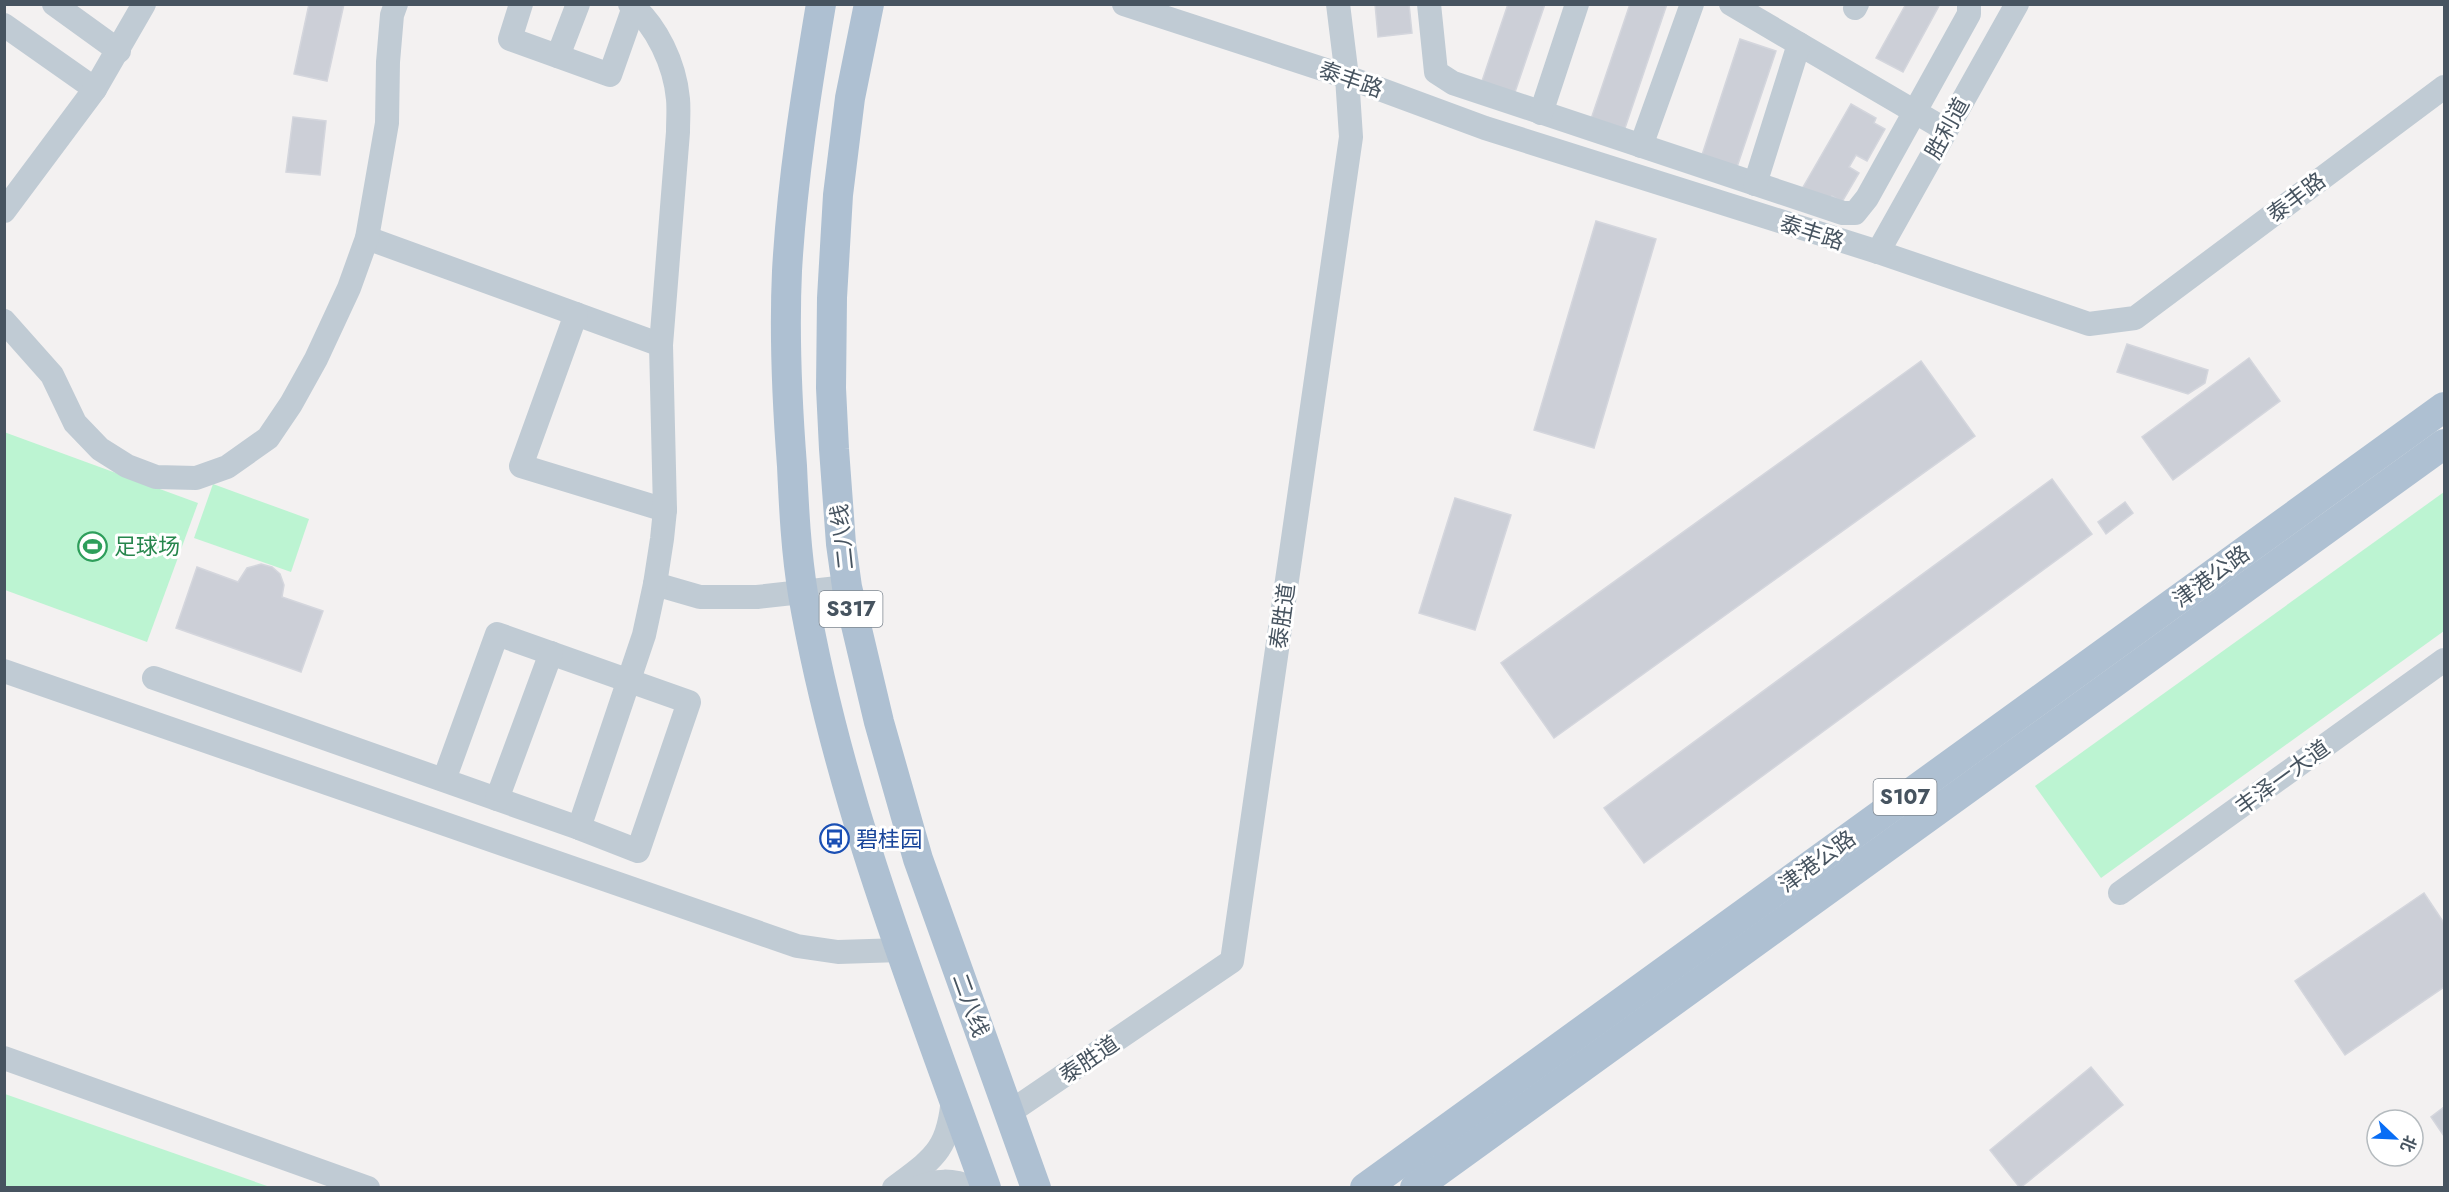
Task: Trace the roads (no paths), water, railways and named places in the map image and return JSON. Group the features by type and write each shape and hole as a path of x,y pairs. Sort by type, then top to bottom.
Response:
{"main road":[{"name":"二八线","path":"821,4 795,172 787,272 786,382 802,592 838,755 872,866 986,1188"},
{"name":"二八线","path":"868,4 850,98 839,184 831,298 834,449 841,544 847,587 876,712 918,859 1036,1188"},
{"name":"津港公路","path":"1365,1188 2445,407"},
{"name":"津港公路","path":"1415,1188 2445,444"}],"street":[{"path":"54,4 114,47"},
{"path":"114,47 132,4"},
{"path":"4,211 144,4"},
{"path":"4,321 52,375 75,423 100,449 127,466 156,477 196,478 227,467 268,438 291,404 316,359 349,288 368,238 387,123 388,62 392,15 396,4"},
{"path":"521,4 510,39 610,75 632,6"},
{"path":"558,56 578,4"},
{"name":"泰丰路","path":"1124,4 1347,77 1485,128 1871,251 2089,324 2135,318 2445,87"},
{"name":"泰胜道","path":"1010,1112 1232,961 1351,137 1347,77 1338,4"},
{"path":"1429,4 1436,72 1453,83 1843,213 1855,213 1932,122 1969,14 1969,4"},
{"path":"1542,113 1577,4"},
{"path":"1641,146 1692,4"},
{"path":"1731,4 1932,122"},
{"name":"胜利道","path":"1871,251 1932,122 2003,4"},
{"name":"胜利道","path":"1932,122 2018,4"},
{"path":"579,828 644,634 656,585 665,510 661,345 678,132 678,98 669,63 657,34 632,6"},
{"path":"4,25 90,86"},
{"path":"1755,184 1799,44"},
{"path":"4,190 90,86"},
{"path":"368,238 661,345"},
{"path":"576,314 521,466 665,510"},
{"path":"656,585 700,597 757,597 847,587"},
{"path":"154,678 638,851 689,702 497,634 444,780"},
{"path":"497,799 551,653"},
{"name":"丰泽一大道","path":"2120,894 2445,660"},
{"path":"4,671 797,946 838,952 901,950"},
{"path":"4,1058 368,1188"},
{"path":"4,1072 331,1188"},
{"path":"894,1188 925,1165 939,1151 946,1139 953,1095"},
{"path":"917,1188 934,1181 948,1180 972,1188"}],"place":[{"name":"足球场","path":"93,546"},
{"name":"碧桂园","path":"835,839"}]}
